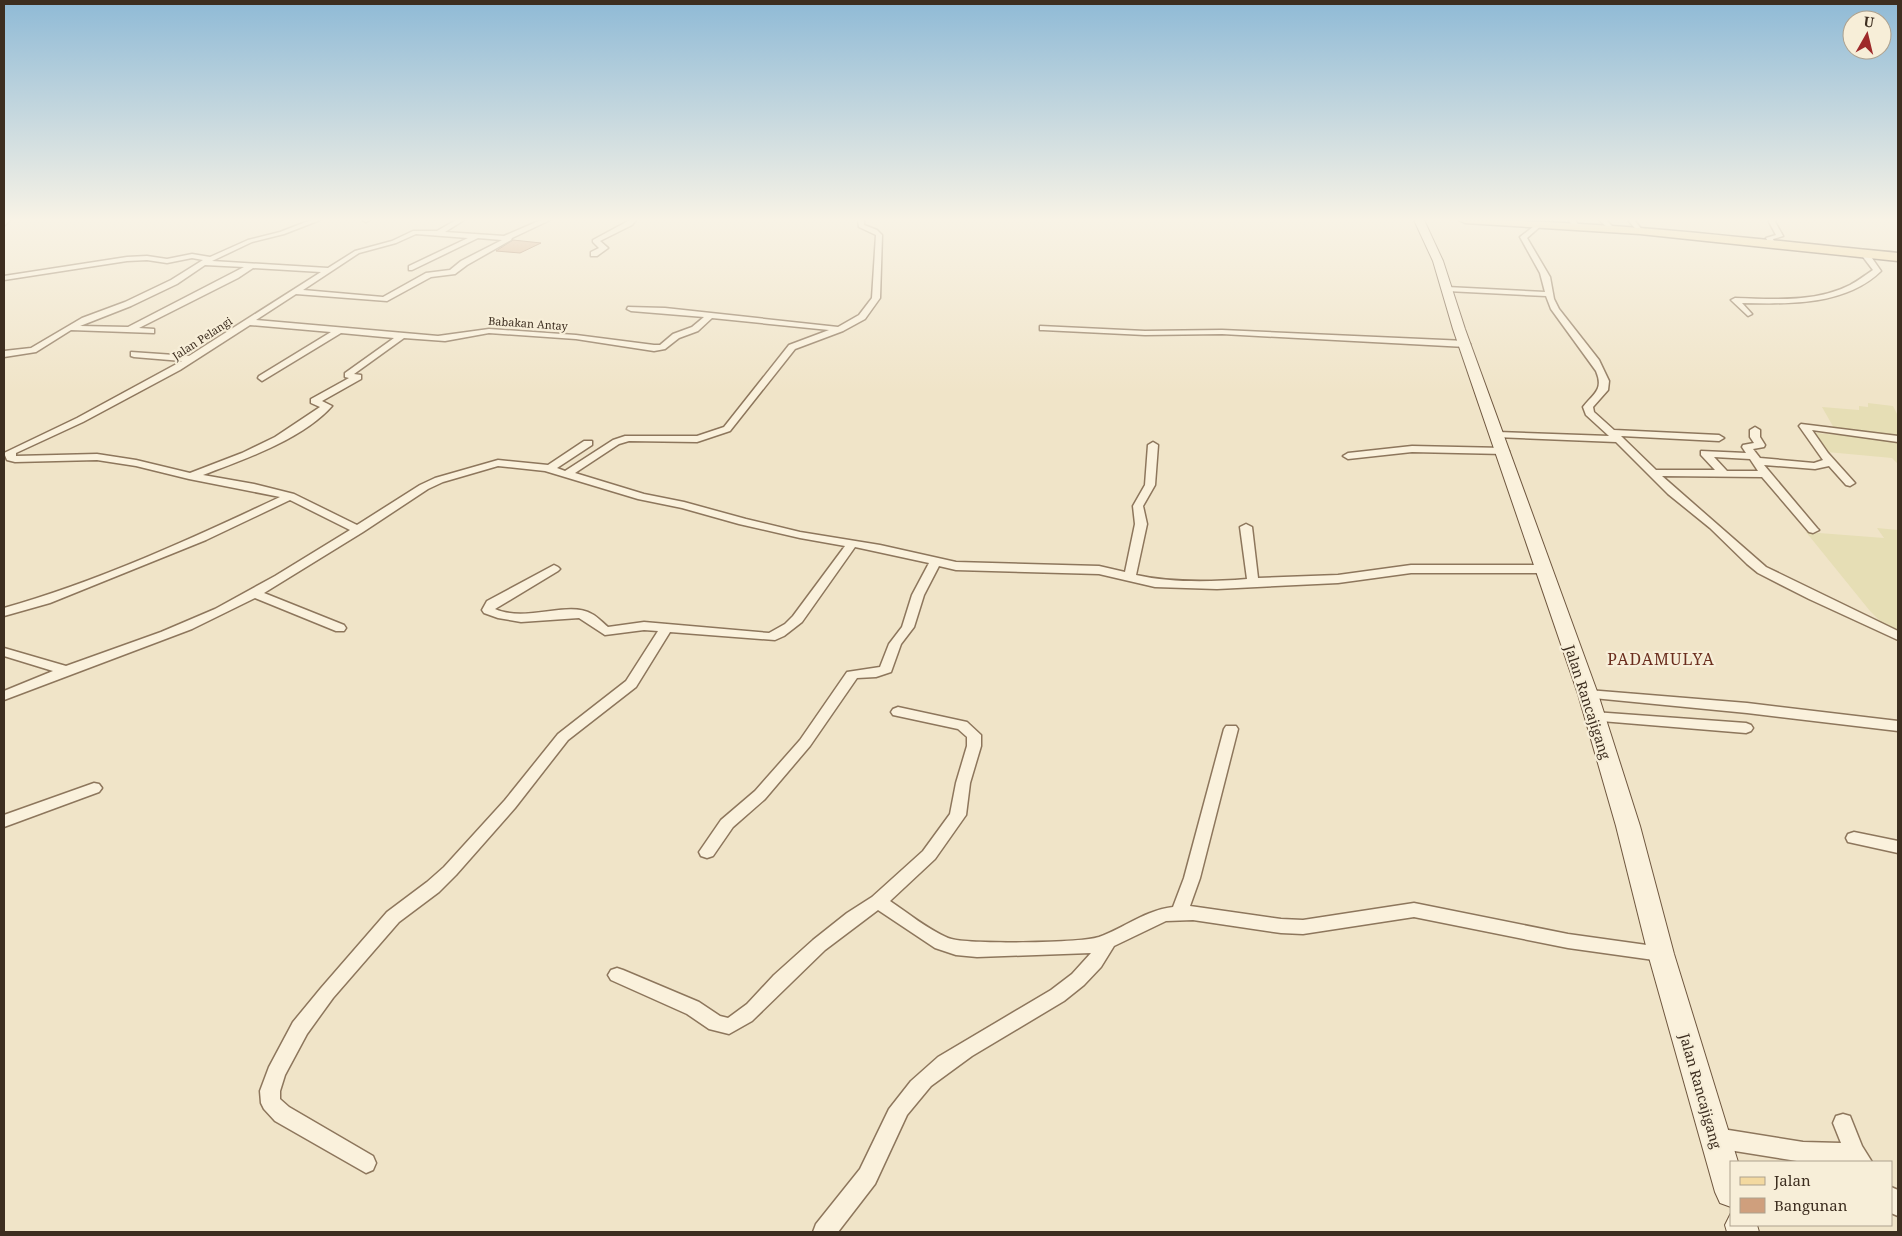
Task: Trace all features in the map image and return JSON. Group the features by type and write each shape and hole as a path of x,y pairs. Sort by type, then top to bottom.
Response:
{"main road":[{"name":"Jalan Rancajigang","path":"1443,278 1588,694 1628,826 1661,954 1730,1189"}],"street":[{"path":"4,354 33,350 69,328 161,288 180,278"},
{"path":"129,330 232,278"},
{"name":"Jalan Pelangi","path":"8,453 123,398 190,359 318,278"},
{"path":"295,292 384,299 426,278"},
{"path":"567,474 616,442 628,438 697,439 727,429 792,347 840,329 862,317 876,298 877,278"},
{"path":"1547,278 1548,294 1558,314 1603,376 1605,387 1587,410 1611,437 1672,492 1703,516 1751,562 1762,570 1898,636"},
{"path":"1748,314 1735,300 1801,301 1852,287 1867,278"},
{"path":"1447,289 1548,294"},
{"path":"630,309 659,310 840,329"},
{"name":"Babakan Antay","path":"246,322 402,336 448,338 482,331 576,337 658,348 676,336 695,329 710,316"},
{"path":"69,328 151,331"},
{"path":"1043,328 1145,333 1222,332 1466,344"},
{"path":"262,378 338,330"},
{"path":"189,476 254,452 286,437 327,406 314,402 358,377 348,375 402,336"},
{"path":"134,354 190,359"},
{"path":"1850,483 1804,426 1898,439"},
{"path":"1755,430 1755,437 1760,445 1747,446 1765,474 1813,530"},
{"path":"1348,456 1412,449 1611,437 1719,438"},
{"path":"549,469 588,443"},
{"path":"1130,577 1141,524 1138,506 1150,484 1153,445"},
{"path":"8,453 11,458 15,459 85,456 112,459 189,476 254,487 290,496 359,530"},
{"path":"1724,474 1705,453 1815,466 1822,463 1832,463"},
{"path":"4,696 64,670 188,626 299,568 407,497 440,480 498,463 549,469 642,497 684,505 743,522 800,535 853,543 956,566 1099,570 1156,583 1217,585 1338,579 1411,569 1543,569"},
{"path":"1653,473 1765,474"},
{"path":"4,612 46,600 202,538 290,496"},
{"path":"1246,527 1253,582"},
{"path":"554,569 491,604 488,610 507,616 525,617 580,614 588,617 601,629 607,631 636,626 763,637 782,633 812,600 853,543"},
{"path":"707,852 724,831 727,824 760,795 805,743 852,675 856,673 874,674 886,669 895,644 908,627 918,595 936,561"},
{"path":"253,593 340,628"},
{"path":"366,1163 282,1114 271,1103 270,1091 276,1073 300,1028 327,993 393,917 433,887 450,871 510,804 563,737 631,684 666,629"},
{"path":"4,652 64,670"},
{"path":"1588,694 1747,708 1898,726"},
{"path":"617,975 694,1008 716,1023 729,1026 756,1007 786,974 828,937 862,911 878,902 929,855 958,815 963,783 974,739 971,732 962,724 898,712"},
{"path":"1594,717 1746,728"},
{"path":"1179,913 1192,878 1230,729"},
{"path":"4,821 94,788"},
{"path":"1854,838 1898,847"},
{"path":"878,902 940,943 963,949 1064,948 1107,942 1162,915 1179,913 1193,913 1281,926 1303,927 1414,910 1568,941 1661,954"},
{"path":"824,1232 872,1170 896,1115 905,1101 919,1086 943,1065 975,1043 1060,995 1090,970 1100,958 1107,942"},
{"path":"1844,1124 1858,1157"},
{"path":"1714,1138 1815,1153 1858,1157"}],"shaded area":[{"path":"1868,403 1893,406 1898,416 1898,464 1892,458 1816,451 1804,432 1838,435 1822,407 1859,410 1859,406 1868,407"},
{"path":"1877,528 1898,530 1898,639 1870,611 1806,532 1884,538"}],"district":[{"name":"PADAMULYA","path":"1661,659"}]}
